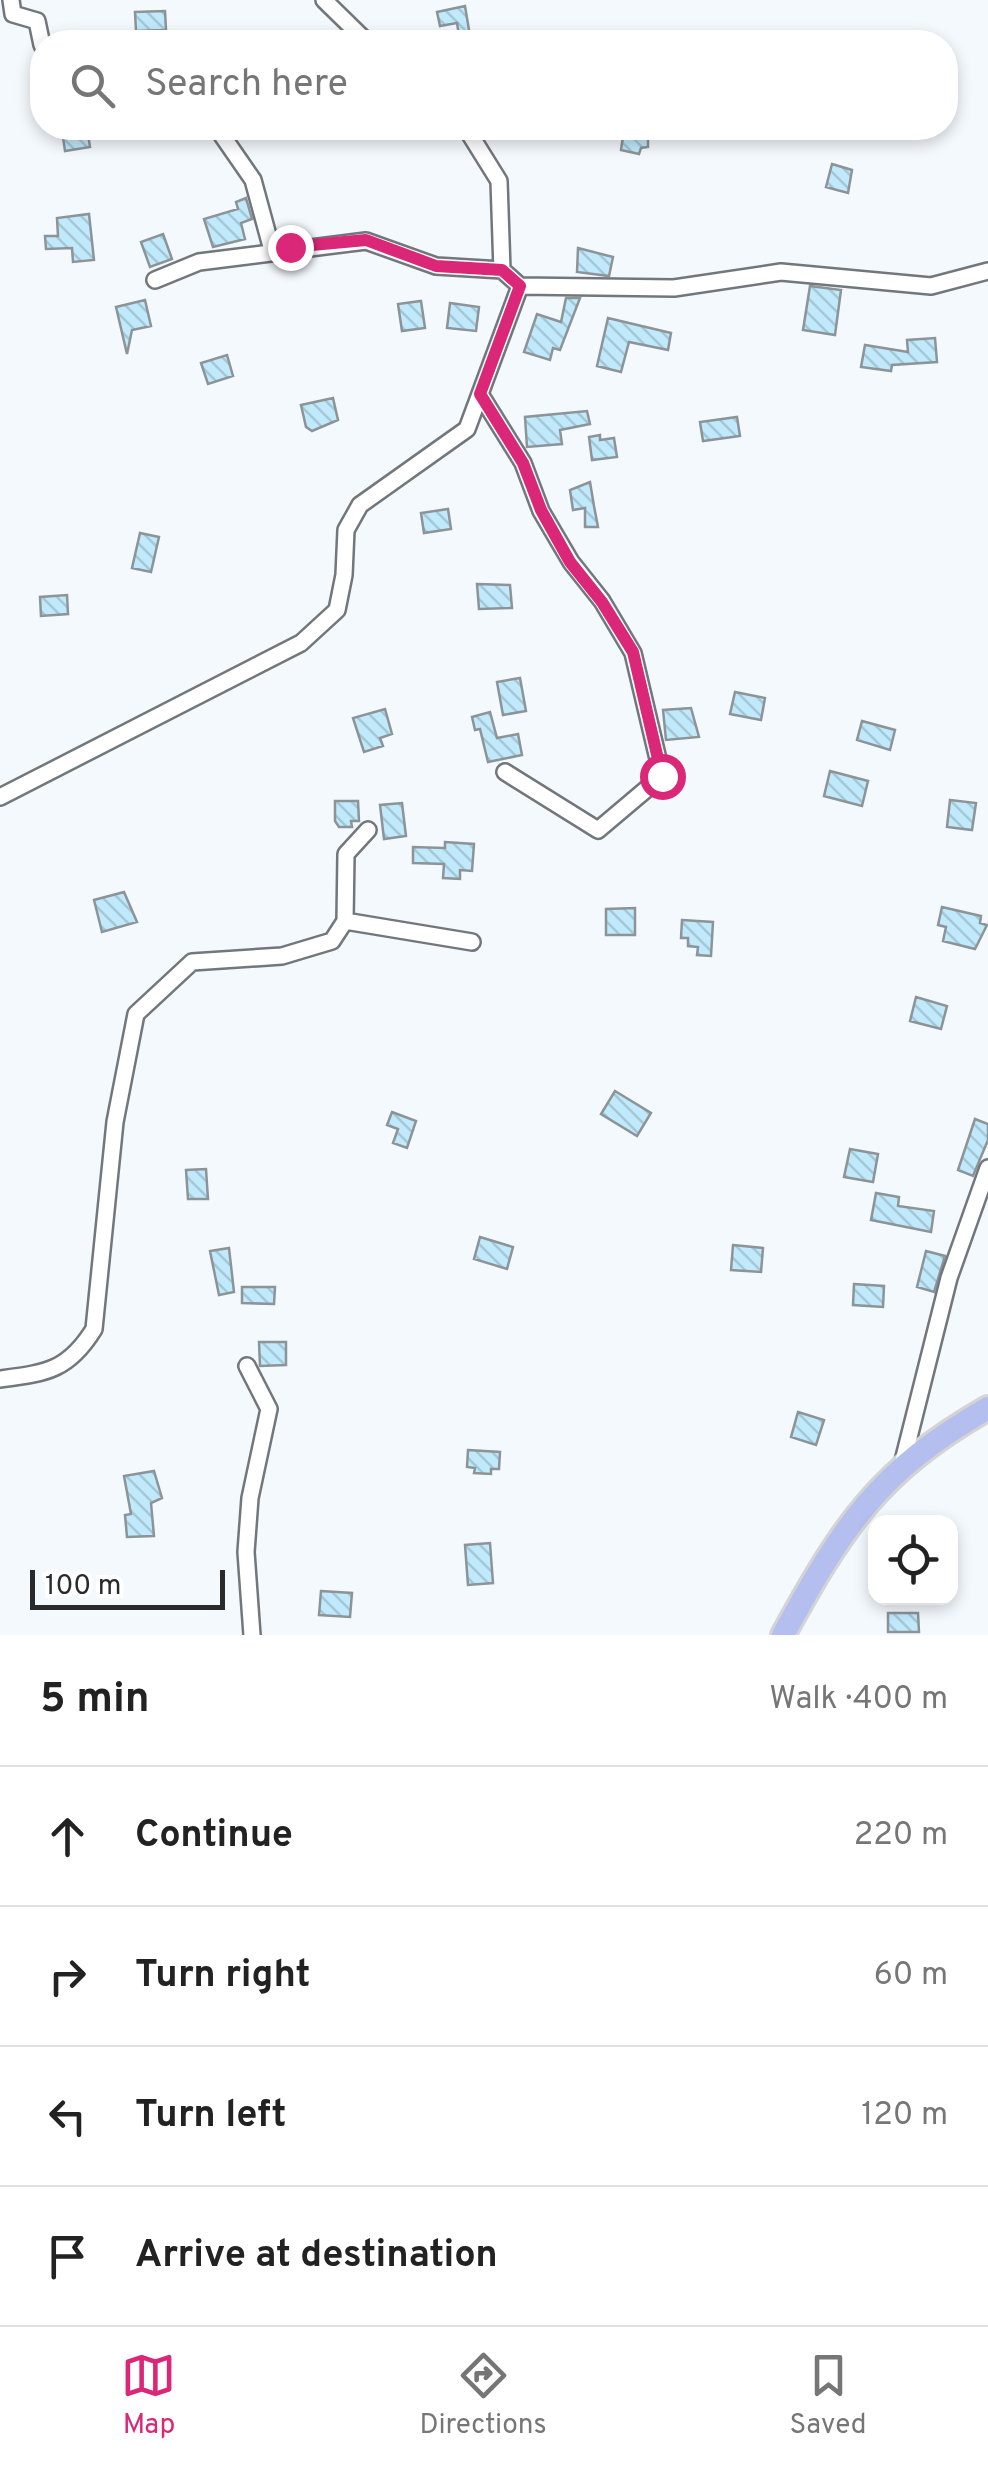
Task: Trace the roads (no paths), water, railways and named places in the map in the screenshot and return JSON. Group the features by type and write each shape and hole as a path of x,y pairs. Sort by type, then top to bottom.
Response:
{"main road":[{"path":"784,1635 844,1533 902,1464 988,1408"}],"street":[{"path":"11,0 12,14 37,21 39,30"},
{"path":"324,0 355,30"},
{"path":"226,140 254,180 272,250"},
{"path":"473,140 499,181 502,270"},
{"path":"155,280 200,262 366,240 436,266 502,270 520,286 674,288 781,272 931,286 988,271"},
{"path":"0,797 301,643 337,610 344,575 346,530 360,505 467,429 520,286"},
{"path":"480,394 523,463 541,510 570,562 602,602 633,652 662,776 598,830 505,772"},
{"path":"0,1379 42,1374 77,1356 94,1330 115,1122 136,1014 192,962 282,956 332,942 345,921 346,854 368,830"},
{"path":"345,921 472,942"},
{"path":"902,1464 949,1278 988,1168"},
{"path":"247,1366 269,1409 250,1498 246,1552 252,1635"}]}
